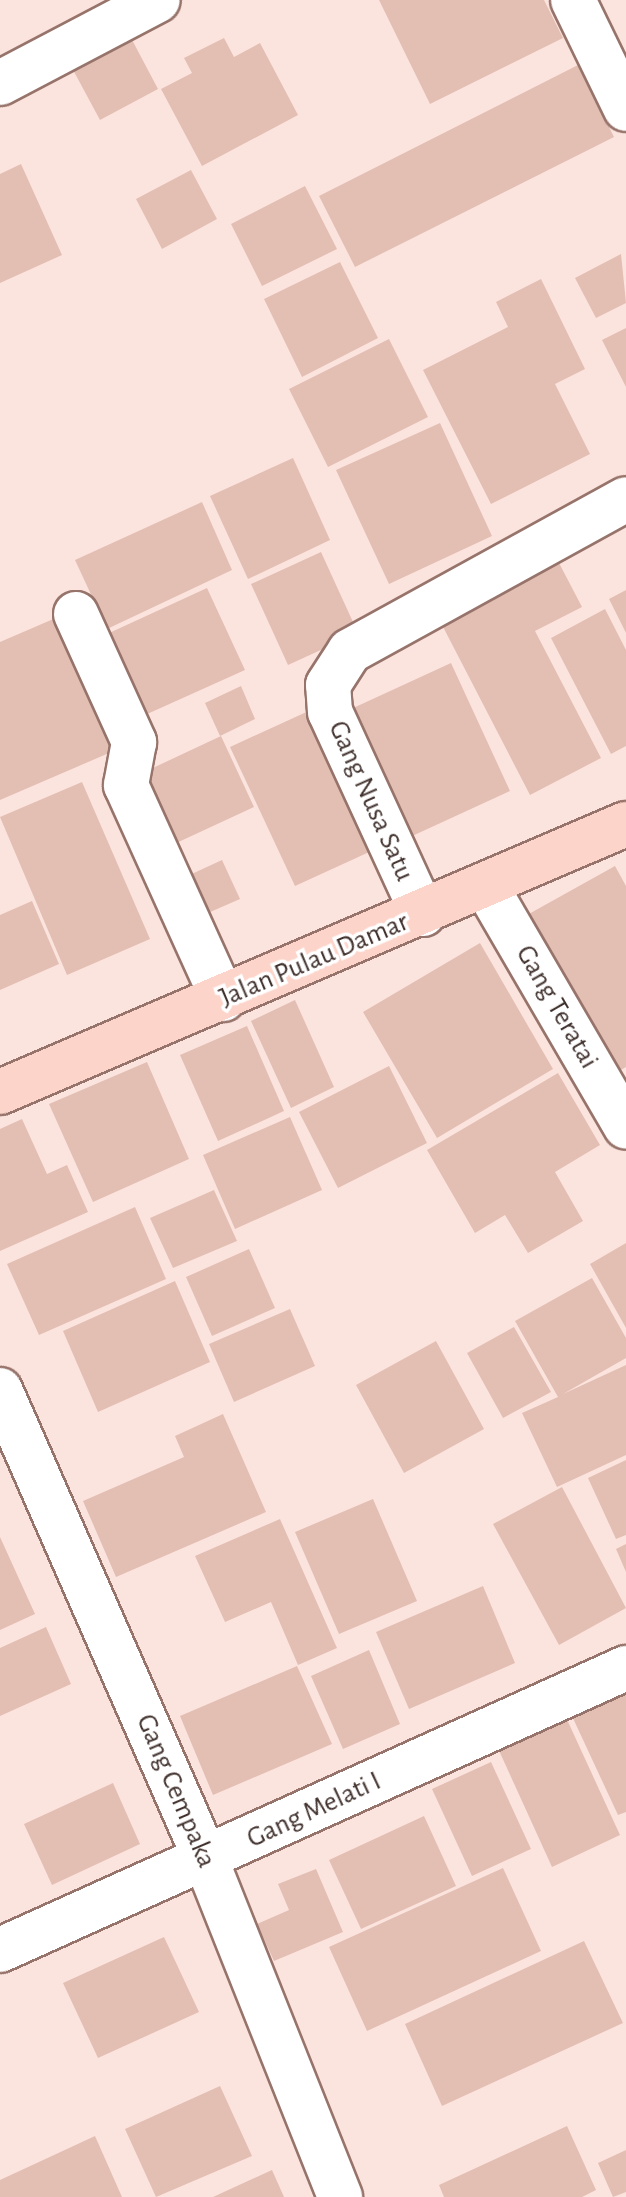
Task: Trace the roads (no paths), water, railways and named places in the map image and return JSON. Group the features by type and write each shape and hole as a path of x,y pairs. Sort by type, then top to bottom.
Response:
{"street":[{"path":"0,83 158,0"},
{"path":"573,0 626,109"},
{"name":"Gang Nusa Satu","path":"423,914 330,712 328,685 350,651 626,499"},
{"path":"76,614 134,742 126,785 223,999"},
{"name":"Jalan Pulau Damar","path":"0,1092 487,888 626,824"},
{"name":"Gang Teratai","path":"487,888 626,1127"},
{"name":"Gang Cempaka","path":"0,1390 206,1860 340,2197"},
{"name":"Gang Melati I","path":"0,1950 206,1860 626,1668"}]}
